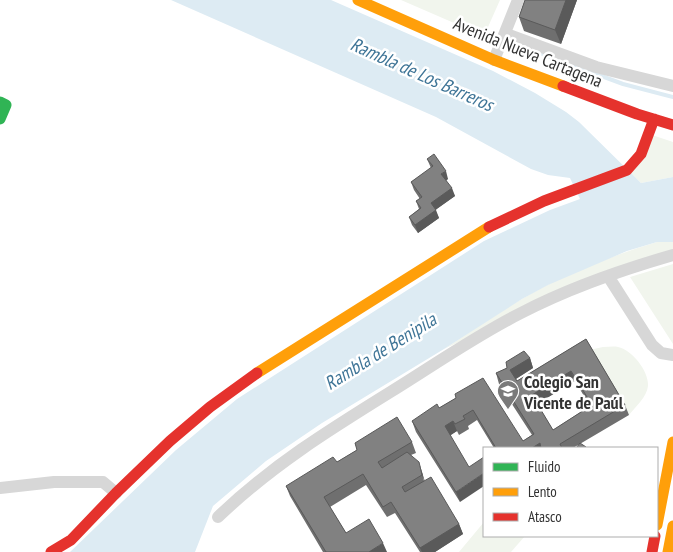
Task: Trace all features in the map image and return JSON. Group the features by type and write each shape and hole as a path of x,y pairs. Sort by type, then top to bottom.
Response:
{"street":[{"name":"Avenida Nueva Cartagena","path":"358,0 494,60 673,126"},
{"path":"494,60 518,0"},
{"path":"506,34 596,66 673,86"},
{"path":"0,118 3,103"},
{"path":"51,552 71,540 170,441 210,407 253,376 479,232 535,205 627,170 641,156 656,120"},
{"path":"218,517 243,494 314,439 520,313 574,288 673,255"},
{"path":"608,276 652,345 662,353 673,355"},
{"path":"658,520 673,442"},
{"path":"0,488 54,482 103,482 116,493"},
{"path":"668,552 673,526"},
{"path":"652,552 655,537"}],"shaded area":[{"path":"401,0 500,0 484,36"},
{"path":"649,134 673,142 673,177 641,183 627,170"},
{"path":"657,242 673,242 673,255 574,288 444,349 537,290 605,259"},
{"path":"673,264 673,344 630,277"},
{"path":"603,347 618,347 629,352 639,362 646,374 648,380 647,390 629,415 589,350"},
{"path":"483,523 483,537 524,537 511,552 459,552"}],"water":[{"path":"171,0 331,0 493,71 566,112 579,122 641,183 673,177 673,242 657,242 627,251 548,285 522,299 322,423 266,461 213,506 195,552 70,552 176,450 237,399 484,241 550,210 580,199 570,178 548,175 531,169 436,117"}],"building":[{"path":"525,0 566,0 555,30 519,17"},
{"path":"434,154 446,171 441,174 452,188 431,203 436,210 415,225 409,217 421,208 416,201 422,197 411,182 433,166 427,159"},
{"path":"586,339 625,405 560,444 562,447 541,447 540,443 534,447 495,447 473,410 463,416 465,419 455,424 453,421 445,426 469,467 483,458 483,474 456,492 412,421 437,404 439,408 456,398 455,394 483,378 523,441 534,434 496,373 507,368 506,362 524,351 530,358 510,370 517,381","holes":["571,371 592,405 553,430 532,395"]},
{"path":"397,417 412,442 378,462 382,468 407,452 419,462 422,475 402,487 405,492 431,477 459,524 420,548 391,502 383,507 363,474 324,497 346,533 369,519 383,543 369,552 326,552 286,486 333,457 337,462 357,450 355,443"},
{"path":"580,443 586,447 577,447"}],"waterway":[{"path":"526,48 623,84 673,97"}],"traffic: fast":[{"path":"0,102 6,105 0,119"}],"traffic: slow":[{"path":"358,0 494,60 563,86"},
{"path":"257,373 489,227"},
{"path":"658,520 673,442"},
{"path":"668,552 673,526"}],"traffic: jam":[{"path":"563,86 637,114 673,125"},
{"path":"489,227 544,201 627,170 641,154 654,119"},
{"path":"51,552 71,540 170,441 210,407 257,373"},
{"path":"652,552 655,537"}],"place":[{"name":"Colegio San Vicente de Paúl","path":"508,410"}],"water label":[{"name":"Rambla de Los Barreros","path":"422,74"},
{"name":"Rambla de Benipila","path":"380,351"}]}
